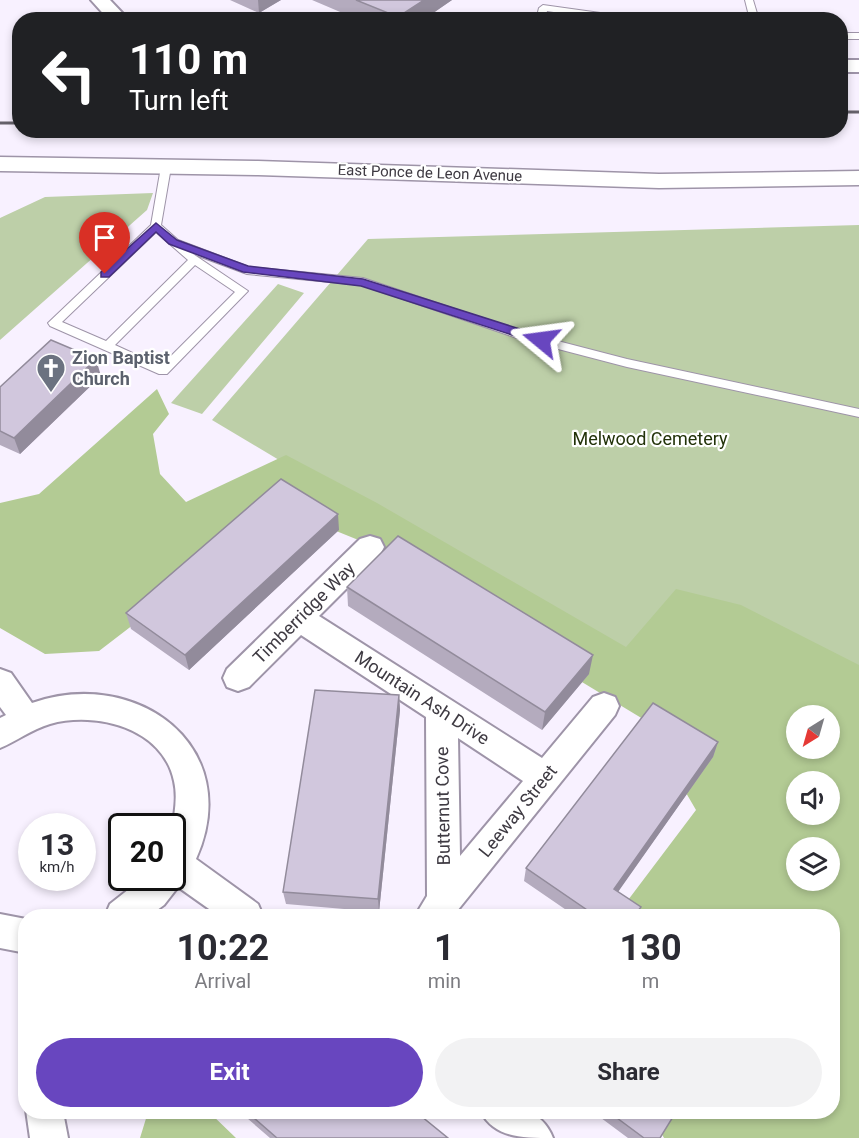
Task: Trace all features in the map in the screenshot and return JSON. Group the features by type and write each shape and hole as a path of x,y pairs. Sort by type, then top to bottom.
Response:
{"main road":[{"name":"East Ponce de Leon Avenue","path":"0,164 659,181 859,178"}],"street":[{"path":"100,0 112,12"},
{"name":"Timberridge Way","path":"238,678 370,547"},
{"name":"Mountain Ash Drive","path":"299,618 545,778"},
{"path":"0,682 13,726 63,708 101,706 136,715 164,733 184,760 194,792 190,828 186,837"},
{"name":"Leeway Street","path":"438,909 604,706"},
{"name":"Butternut Cove","path":"438,909 442,710"},
{"path":"186,879 235,909"},
{"path":"131,909 154,891"},
{"path":"0,931 18,934"},
{"path":"45,1119 49,1138"},
{"path":"509,1119 534,1138"}],"lane":[{"path":"544,4 586,12"},
{"path":"156,226 194,260 242,291 163,371 54,322 156,226 166,167"},
{"path":"173,242 247,270 363,282 520,335 595,354 859,412"},
{"path":"108,346 194,260"}],"green space":[{"path":"153,193 147,210 0,340 0,218 45,197"},
{"name":"Melwood Cemetery","path":"859,225 859,807 840,791 840,771 799,771 212,420 368,239"},
{"path":"278,284 304,293 202,414 171,403"},
{"path":"157,389 169,414 153,434 160,474 186,502 286,455 377,503 626,647 676,589 741,605 859,665 859,1138 664,1138 654,1119 840,1119 840,909 621,909 696,810 643,719 458,607 393,554 304,518 232,549 99,651 45,654 0,628 0,503 39,494"},
{"path":"146,1119 216,1119 236,1138 140,1138"}],"building":[{"path":"356,0 424,0 406,12 386,12"},
{"path":"51,340 96,359 14,438 0,431 0,387"},
{"path":"281,479 338,514 185,655 126,613"},
{"path":"398,536 593,655 545,712 347,587"},
{"path":"315,690 399,695 378,899 283,892"},
{"path":"653,703 718,742 614,889 641,907 639,909 586,909 526,868"},
{"path":"255,1119 425,1119 448,1138 277,1138"},
{"path":"618,1119 672,1119 660,1138 644,1138"}],"railway":[{"path":"848,112 859,112"},
{"path":"0,123 12,123"}],"place":[{"name":"Zion Baptist Church","path":"51,394"}],"route":[{"path":"105,274 156,226 173,242 247,270 363,282 541,340"}]}
